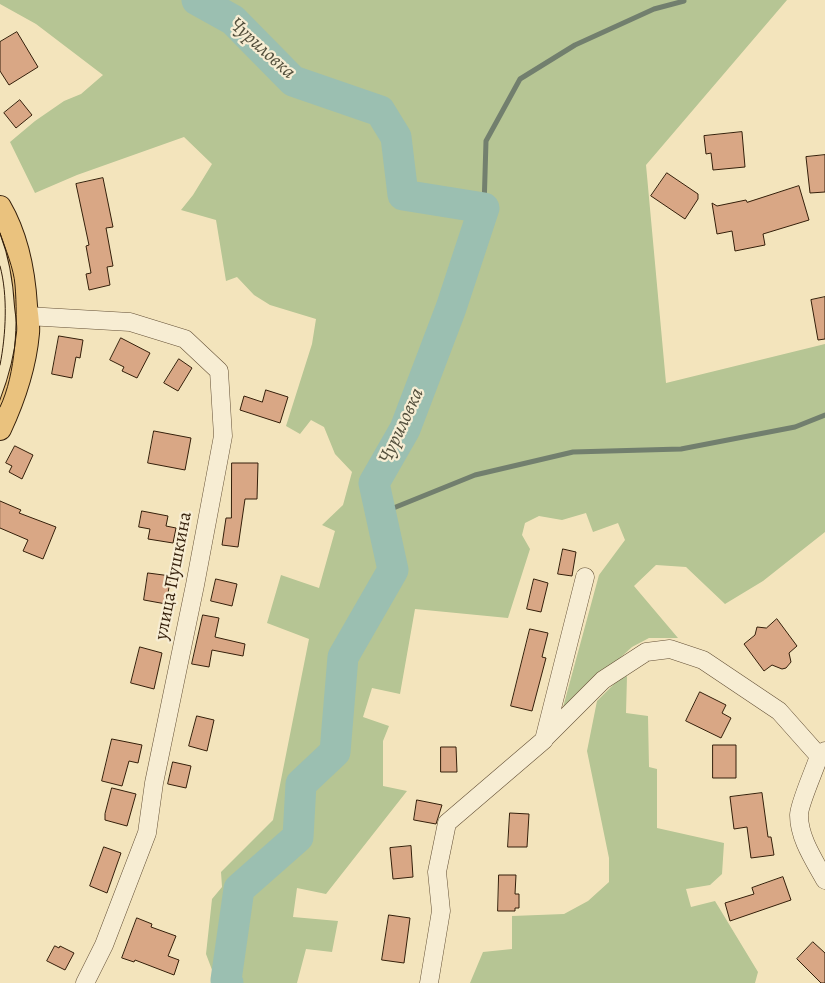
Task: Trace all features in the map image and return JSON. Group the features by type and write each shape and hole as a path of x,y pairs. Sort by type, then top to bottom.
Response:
{"main road":[{"path":"0,207 10,224 24,274 28,332 20,378 12,403 0,429"}],"street":[{"name":"улица Пушкина","path":"27,316 130,322 185,339 219,371 223,436 195,585 154,783 147,834 104,945 85,983"},
{"path":"544,740 585,578"},
{"path":"429,983 440,911 437,872 447,823 544,740 603,680 646,652 670,649 703,660 779,711 822,754 799,814 802,834 825,880"}],"green space":[{"path":"0,0 787,0 646,165 666,383 825,344 825,532 763,581 725,604 686,567 656,565 634,586 678,638 649,638 632,647 562,711 599,575 625,540 618,523 593,532 586,513 562,520 539,516 525,523 522,535 530,549 508,618 415,609 400,694 372,688 363,717 389,726 383,741 383,786 407,791 326,894 297,888 293,917 338,921 332,952 306,949 297,983 217,983 206,954 212,899 222,887 221,872 273,820 309,639 267,623 281,575 319,588 335,531 322,525 343,505 352,472 335,454 324,427 311,420 300,434 286,426 312,344 316,319 270,305 254,295 237,277 226,281 216,220 181,210 193,195 212,164 184,137 77,175 35,193 10,142 35,121 64,101 81,94 103,75 36,24 0,4"},
{"path":"627,676 626,713 648,716 649,767 657,769 657,828 724,843 722,874 710,885 686,889 691,907 715,901 758,972 755,983 470,983 483,952 512,949 512,916 564,914 588,901 609,882 609,858 587,751 597,701 618,680"}],"building":[{"path":"17,32 38,67 9,85 0,71 0,42"},
{"path":"20,100 32,115 16,128 4,113"},
{"path":"742,132 745,167 713,170 711,153 706,154 704,136"},
{"path":"825,155 825,192 810,193 806,157"},
{"path":"667,173 698,194 698,199 685,219 651,196"},
{"path":"103,178 113,227 106,228 113,266 107,267 110,285 89,290 86,274 91,273 86,246 89,245 76,184"},
{"path":"799,186 809,220 763,234 765,245 735,251 732,231 717,234 712,203 717,206 746,200 747,202"},
{"path":"825,297 825,339 818,340 811,300"},
{"path":"59,336 83,340 80,358 76,357 72,378 52,374"},
{"path":"121,338 150,353 137,378 122,371 124,367 110,360"},
{"path":"179,359 192,368 178,391 164,383"},
{"path":"266,390 288,397 280,423 240,410 244,396 262,402"},
{"path":"154,431 191,438 185,470 148,463"},
{"path":"15,446 33,455 22,479 9,472 12,466 6,463"},
{"path":"232,463 258,463 257,499 245,499 238,547 222,545 226,518 231,518"},
{"path":"0,501 21,510 19,513 56,527 43,559 23,551 28,540 0,528"},
{"path":"142,511 168,516 166,526 176,528 173,543 148,539 150,529 139,527"},
{"path":"563,549 576,552 572,576 558,574"},
{"path":"148,573 171,576 166,604 144,600"},
{"path":"216,579 237,584 232,606 211,601"},
{"path":"534,579 548,583 541,612 527,609"},
{"path":"203,615 219,618 215,637 245,644 243,656 212,650 209,667 192,664"},
{"path":"777,619 797,646 789,653 791,662 786,668 782,669 772,665 764,671 744,644 755,635 757,627 766,628"},
{"path":"530,629 548,633 542,657 546,658 532,711 511,706"},
{"path":"140,647 162,653 154,689 131,683"},
{"path":"700,692 726,705 722,713 731,718 721,738 686,721"},
{"path":"197,716 214,720 207,751 189,746"},
{"path":"112,739 142,745 138,763 129,761 122,786 102,781"},
{"path":"713,745 736,745 736,778 713,778"},
{"path":"441,747 456,747 457,772 441,772"},
{"path":"173,762 191,766 186,788 168,784"},
{"path":"112,788 136,794 127,826 105,820"},
{"path":"762,793 768,837 771,837 774,855 751,858 747,827 734,829 730,797"},
{"path":"417,800 442,805 436,824 414,820"},
{"path":"510,813 529,814 527,847 508,847"},
{"path":"411,846 413,877 393,879 390,848"},
{"path":"104,847 121,853 107,893 90,886"},
{"path":"499,875 516,875 515,894 519,894 519,908 515,908 515,911 498,911"},
{"path":"783,877 791,900 730,921 725,903 754,894 752,888"},
{"path":"389,915 410,918 404,963 382,960"},
{"path":"137,918 152,924 151,927 176,936 168,956 179,960 174,975 135,960 134,962 122,958"},
{"path":"813,942 825,953 825,983 821,983 797,959"},
{"path":"55,946 59,948 60,946 74,953 65,970 47,961"}],"waterway":[{"name":"Чуриловка","path":"197,0 233,20 293,81 380,111 396,137 403,195 484,208 451,308 405,429 374,483 393,570 343,657 335,752 301,784 298,837 239,889 226,980 228,983"},
{"path":"484,208 486,141 520,79 575,45 654,9 684,1"},
{"path":"381,513 475,475 573,452 681,449 795,427 825,415"}],"tram line":[{"path":"0,233 14,279 16,299 13,363 10,379 0,407"},
{"path":"0,266 3,277 5,315 4,341 0,365"}]}
